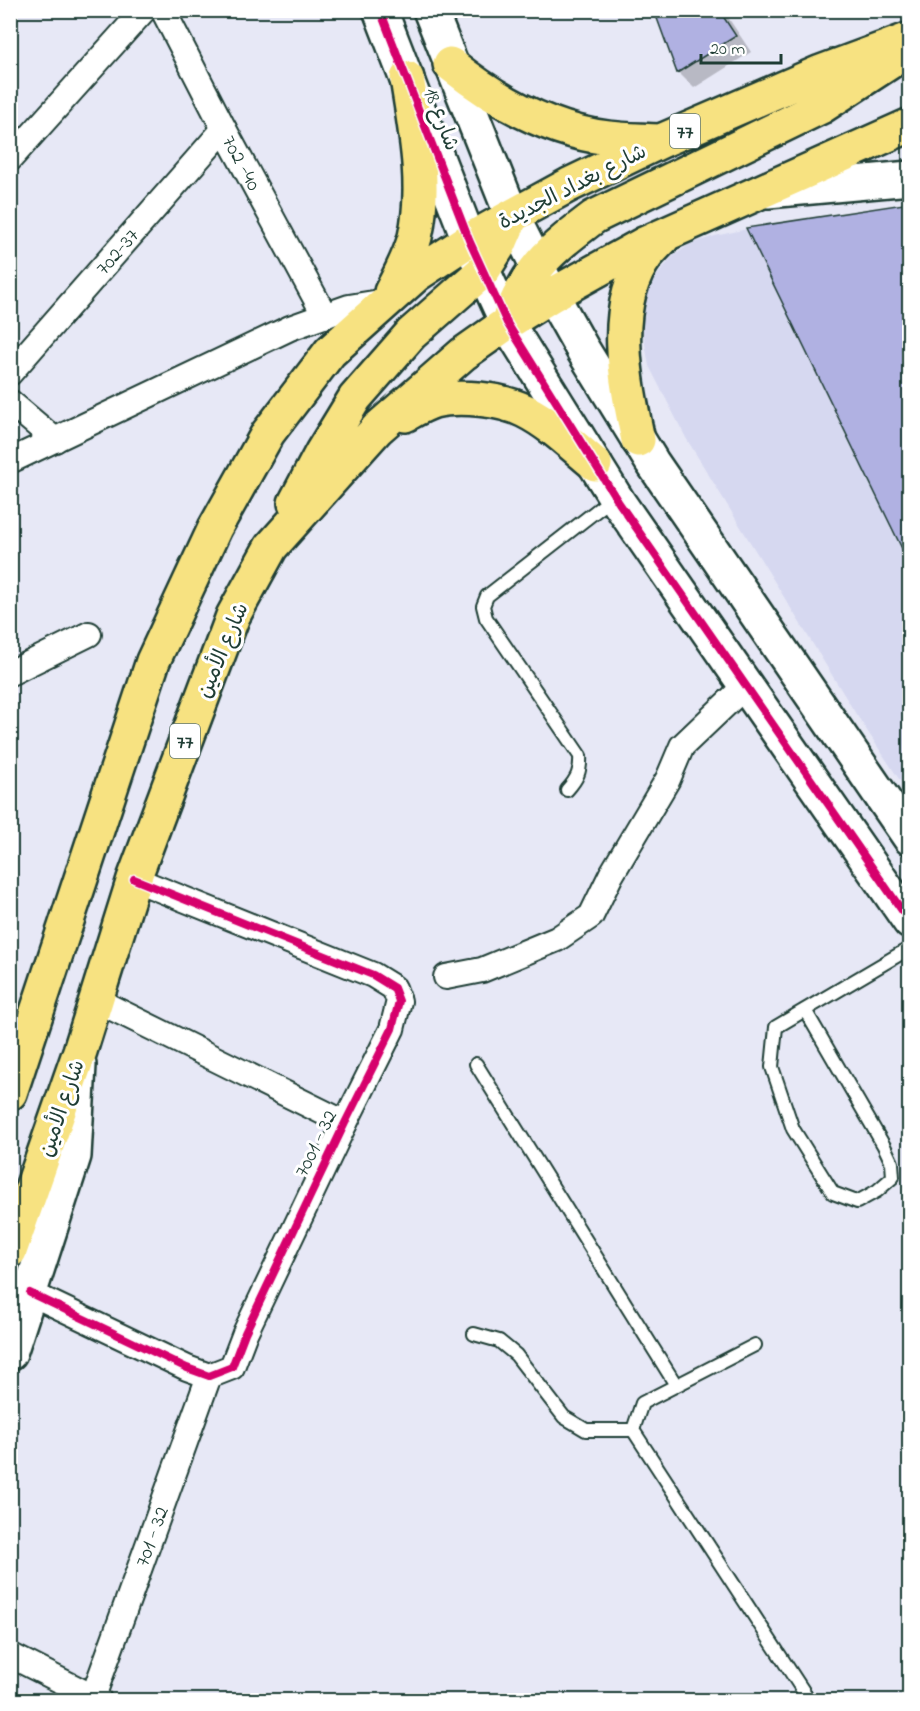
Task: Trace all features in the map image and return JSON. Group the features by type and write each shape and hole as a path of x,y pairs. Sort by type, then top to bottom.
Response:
{"main road":[{"name":"شارع بغداد الجديدة","path":"469,240 569,185 661,141 820,72 909,39"},
{"path":"507,323 517,298 537,266 562,242 594,217 821,107 909,49"},
{"path":"450,64 493,95 540,119 606,138 661,141"},
{"path":"386,301 404,268 415,237 419,212 416,137 407,78"},
{"name":"77","path":"552,295 669,232 909,125"},
{"path":"271,547 322,452 355,398 411,334 483,271 500,244 512,216"},
{"path":"638,440 625,378 626,311 633,281 647,255 669,232"},
{"name":"77","path":"10,1093 153,661 215,528 274,424 330,352 416,275 469,240"},
{"name":"شارع الأمين","path":"10,1251 80,1051 134,879 233,616 271,547 377,429 463,354 552,295"},
{"path":"377,429 434,402 454,398 501,403 524,410 595,464"}],"street":[{"path":"14,147 144,10"},
{"name":"702 -40","path":"163,10 325,316"},
{"name":"شارع 18","path":"380,10 469,240 507,323 615,496 909,921"},
{"name":"شارع 18","path":"430,10 512,216 552,295 638,440 909,838"},
{"name":"702-37","path":"10,373 224,129"},
{"path":"760,192 909,178"},
{"path":"10,461 290,328 349,307 386,301"},
{"path":"10,402 55,440"},
{"path":"10,673 89,634"},
{"path":"446,977 482,970 557,939 591,916 611,875 668,779 682,746 745,686"},
{"name":"7001 - 32","path":"134,879 373,975 394,988 399,1001 392,1029 245,1333 232,1367 209,1376"},
{"path":"96,1000 345,1123"},
{"path":"10,1353 74,1156 80,1051"},
{"path":"30,1293 187,1368 209,1376"},
{"name":"701 - 32","path":"96,1699 209,1376"},
{"path":"10,1655 96,1699"}],"lane":[{"path":"567,790 575,781 581,768 580,756 486,618 483,606 487,596 615,496"},
{"path":"805,1010 892,1163 893,1177 877,1191 857,1202 833,1193 793,1129 772,1067 776,1027 909,948"},
{"path":"476,1064 676,1385"},
{"path":"474,1334 499,1341 516,1355 564,1417 571,1422 586,1430 633,1430"},
{"path":"633,1430 642,1403 755,1345"},
{"path":"633,1430 809,1701"}],"shaded area":[{"path":"747,229 909,562 909,794 856,714 686,438 649,366 641,321 645,300 655,278 672,257 690,244"}],"building":[{"path":"654,10 719,10 736,36 677,73"},
{"path":"910,203 910,565 746,228"}],"cycle path":[{"path":"380,10 469,240 507,323 619,503 910,922"},
{"path":"30,1293 187,1368 209,1376 232,1367 245,1333 392,1029 399,1001 394,988 373,975 134,879"}]}
